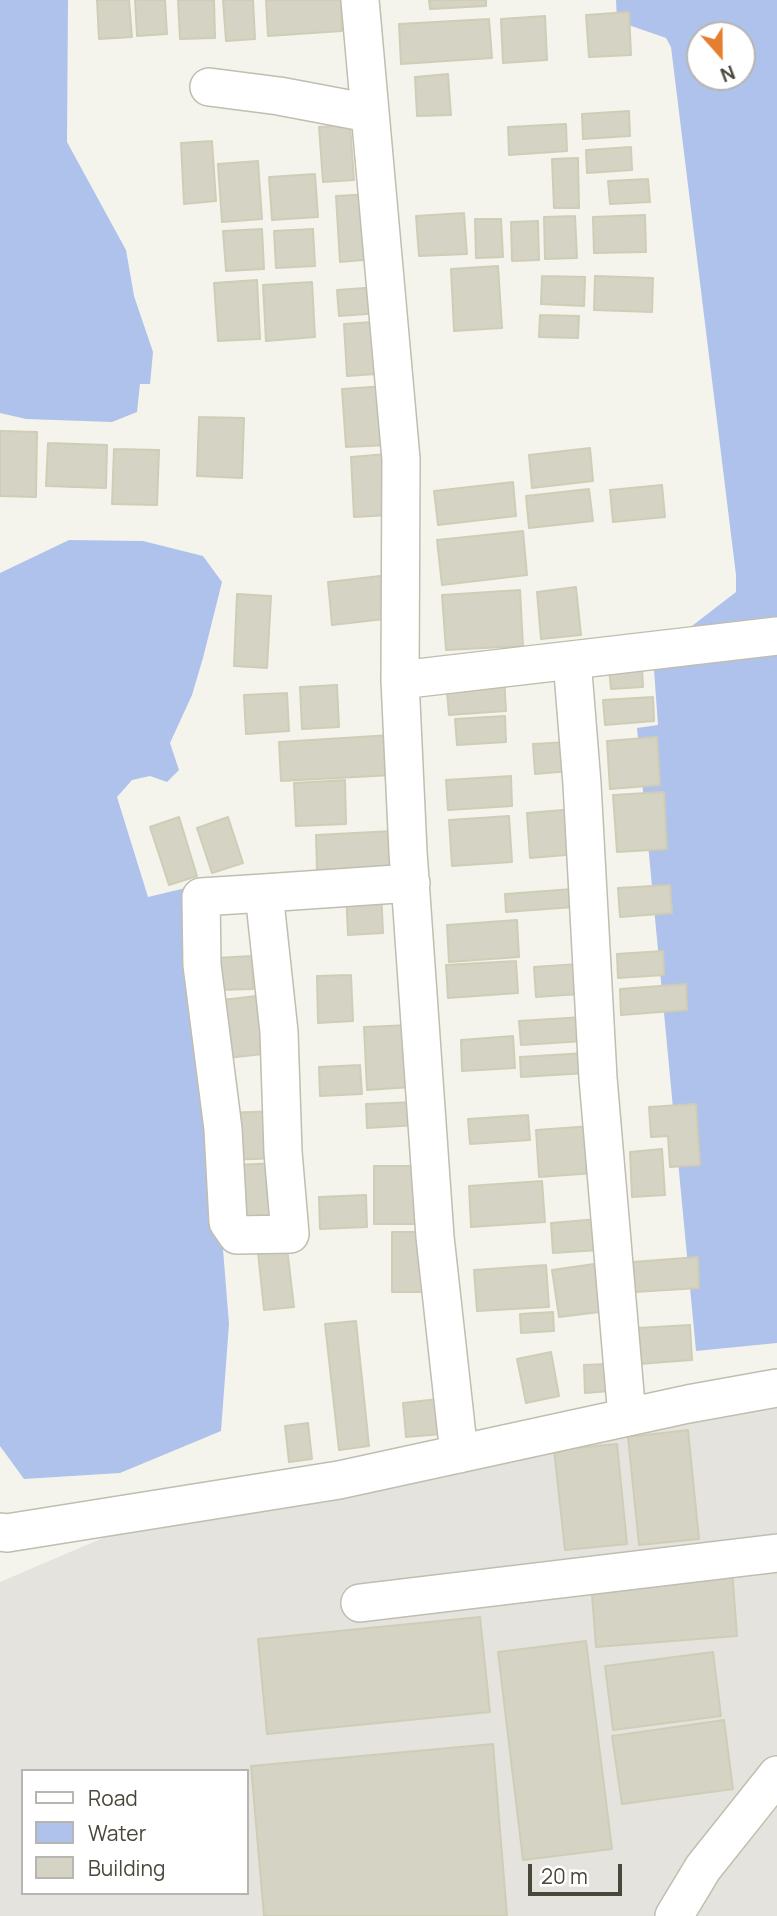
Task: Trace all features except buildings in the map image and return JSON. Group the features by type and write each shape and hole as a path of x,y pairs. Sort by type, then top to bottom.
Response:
{"street":[{"path":"360,0 401,459 400,680 411,883 435,1237 459,1454"},
{"path":"209,87 279,96 369,113"},
{"path":"400,680 777,636"},
{"path":"572,660 582,784 598,1078 627,1417"},
{"path":"264,893 279,1032 283,1152 290,1234 237,1235 228,1222 223,1129 202,965 201,897 411,883"},
{"path":"2,1535 339,1480 627,1417 777,1388"},
{"path":"360,1603 777,1553"},
{"path":"674,1916 704,1868 777,1775"}],"shaded area":[{"path":"777,1390 777,1916 0,1916 0,1582 215,1490"}],"water":[{"path":"0,0 68,0 67,142 126,250 134,296 153,352 150,384 140,384 137,412 112,422 26,419 0,413"},
{"path":"616,0 777,0 777,1343 696,1351 637,728 658,725 653,656 736,592 736,575 671,47 666,38 617,21"},
{"path":"69,540 143,541 203,556 222,582 192,695 170,743 179,770 167,782 150,776 132,780 117,797 148,897 194,886 229,1324 221,1431 120,1473 24,1479 0,1446 0,573"}]}
